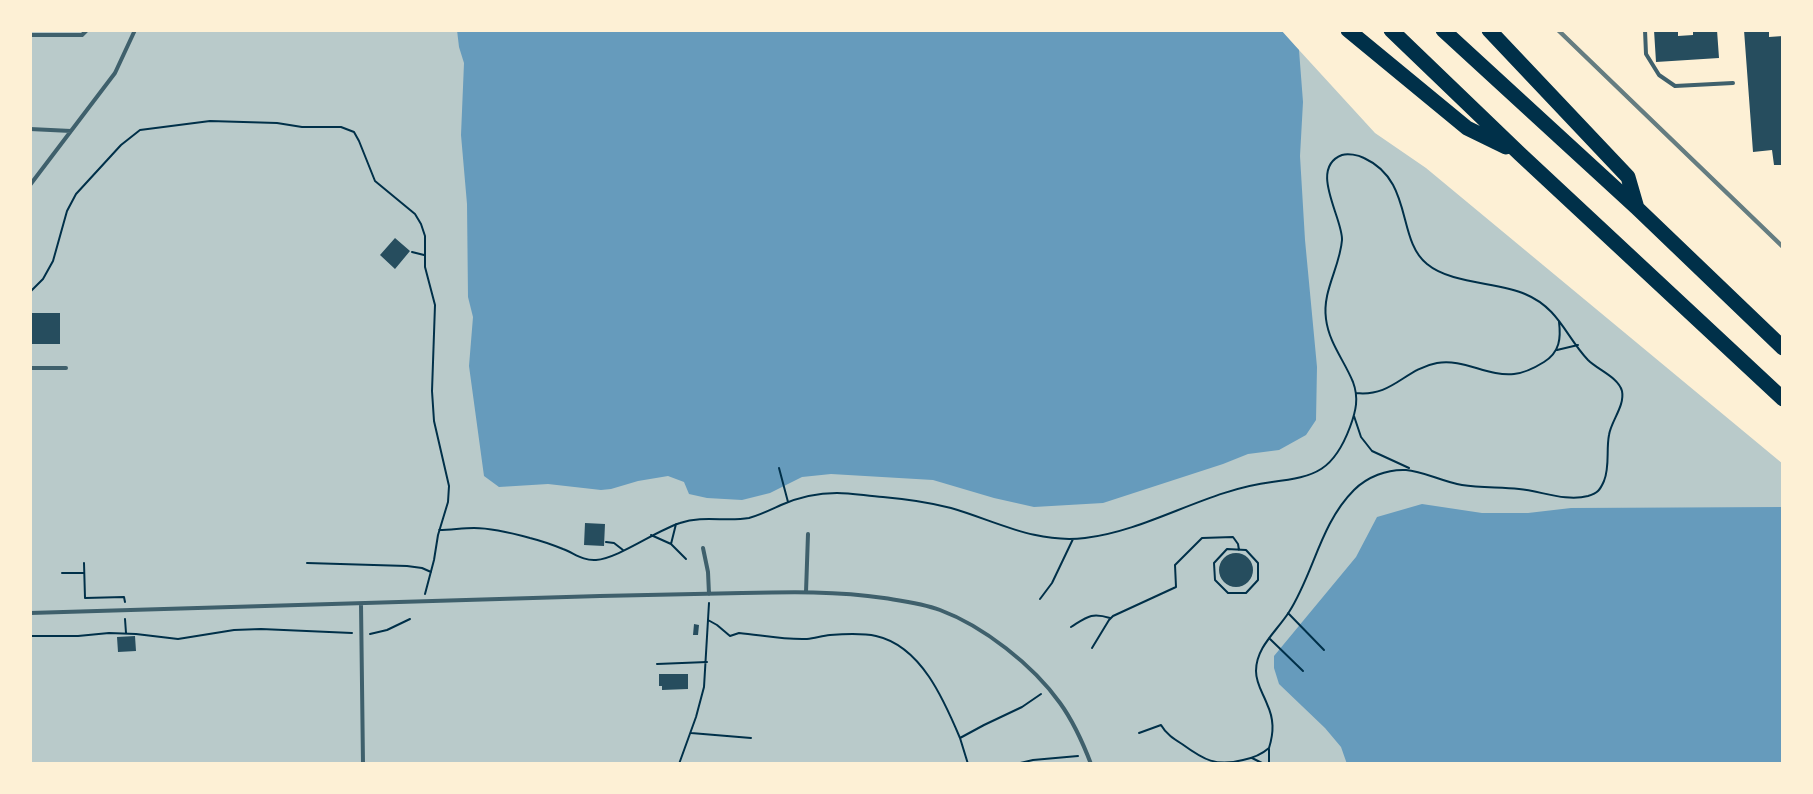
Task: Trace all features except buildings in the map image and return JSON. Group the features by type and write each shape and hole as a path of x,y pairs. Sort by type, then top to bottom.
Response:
{"highway":[{"path":"1348,30 1467,128 1520,154"},
{"path":"1392,30 1520,154 1783,399"},
{"path":"1443,30 1637,208 1783,348"},
{"path":"1489,30 1628,177 1637,208"}],"lane":[{"path":"30,35 82,35 87,30"},
{"path":"30,185 115,73 135,30"},
{"path":"1645,30 1646,54 1659,75 1675,86 1733,83"},
{"path":"30,129 71,131"},
{"path":"30,368 66,368"},
{"path":"806,592 808,534"},
{"path":"703,548 708,572 709,594"},
{"path":"30,613 709,594 806,592 854,594 921,604 951,614 979,629 1020,661 1049,689 1069,717 1091,764"},
{"path":"361,604 363,764"}],"path":[{"path":"30,292 43,279 53,261 67,211 80,188 121,145 140,130 210,121 341,127 354,132 375,181 411,210 422,224 425,236 424,255 435,312 432,379 434,420 449,486 448,502 439,530 425,594"},
{"path":"439,530 475,528 494,530 537,540 588,560 605,558 676,524 702,518 747,518 811,495 834,493 919,501 970,514 1025,534 1055,539 1073,539 1093,537 1133,527 1240,487 1295,480 1311,475 1327,465 1339,452 1356,406 1354,384 1330,337 1325,312 1342,240 1327,178 1331,165 1341,155 1350,154 1362,157 1376,166 1390,181 1400,199 1414,248 1427,264 1454,276 1522,293 1536,300 1559,319 1588,359 1615,381 1622,392 1621,403 1609,432 1606,472 1598,491 1586,496 1465,485 1412,470 1372,451 1361,437 1354,416"},
{"path":"412,252 424,255"},
{"path":"1557,350 1560,334 1559,319"},
{"path":"1356,393 1379,392 1422,367 1439,363 1458,363 1501,373 1516,374 1542,363 1557,350 1578,345"},
{"path":"779,468 788,502"},
{"path":"1269,764 1273,721 1257,681 1259,656 1288,613 1301,590 1322,538 1351,494 1360,485 1377,475 1412,470"},
{"path":"671,544 676,524"},
{"path":"651,535 671,544 686,559"},
{"path":"1092,648 1110,618 1176,587 1175,565 1202,538 1233,537 1239,550"},
{"path":"1040,599 1052,582 1073,539"},
{"path":"606,542 614,543 623,550"},
{"path":"1227,549 1239,550 1246,550 1258,563 1258,580 1246,593 1228,593 1215,580 1214,563 1227,549"},
{"path":"84,563 85,598 124,597 125,602"},
{"path":"307,564 407,566 431,572"},
{"path":"62,573 85,573"},
{"path":"679,764 703,696 707,662 709,594"},
{"path":"1288,613 1324,650"},
{"path":"1071,627 1091,615 1110,618"},
{"path":"125,619 126,633"},
{"path":"370,633 387,630 411,619"},
{"path":"708,620 717,624 730,636 739,633 806,639 831,635 874,635 905,648 921,665 942,699 960,738 968,764"},
{"path":"30,636 126,633 178,639 249,629 352,633"},
{"path":"1269,638 1303,671"},
{"path":"657,664 707,662"},
{"path":"960,738 1023,707 1042,693"},
{"path":"1139,733 1161,725 1166,733 1190,750 1216,763 1234,763 1252,758 1269,748"},
{"path":"691,733 751,738"},
{"path":"1016,764 1079,756"},
{"path":"1252,758 1264,764"}],"shaded area":[{"path":"30,30 1276,30 1299,50 1375,133 1426,168 1783,464 1783,764 30,764"}],"water":[{"path":"457,30 1281,30 1299,50 1303,102 1300,156 1317,367 1316,420 1306,435 1279,450 1248,454 1103,503 1034,507 933,480 831,474 802,477 770,493 742,500 707,498 689,494 684,482 668,476 601,490 548,484 499,487 484,476 469,366 473,317 468,297 467,204 461,135 464,63"},
{"path":"1422,504 1482,513 1528,513 1571,508 1783,507 1783,764 1347,764 1341,747 1325,728 1279,684 1274,668 1274,656 1356,557 1377,517"}],"railway":[{"path":"1558,30 1783,247"}]}
